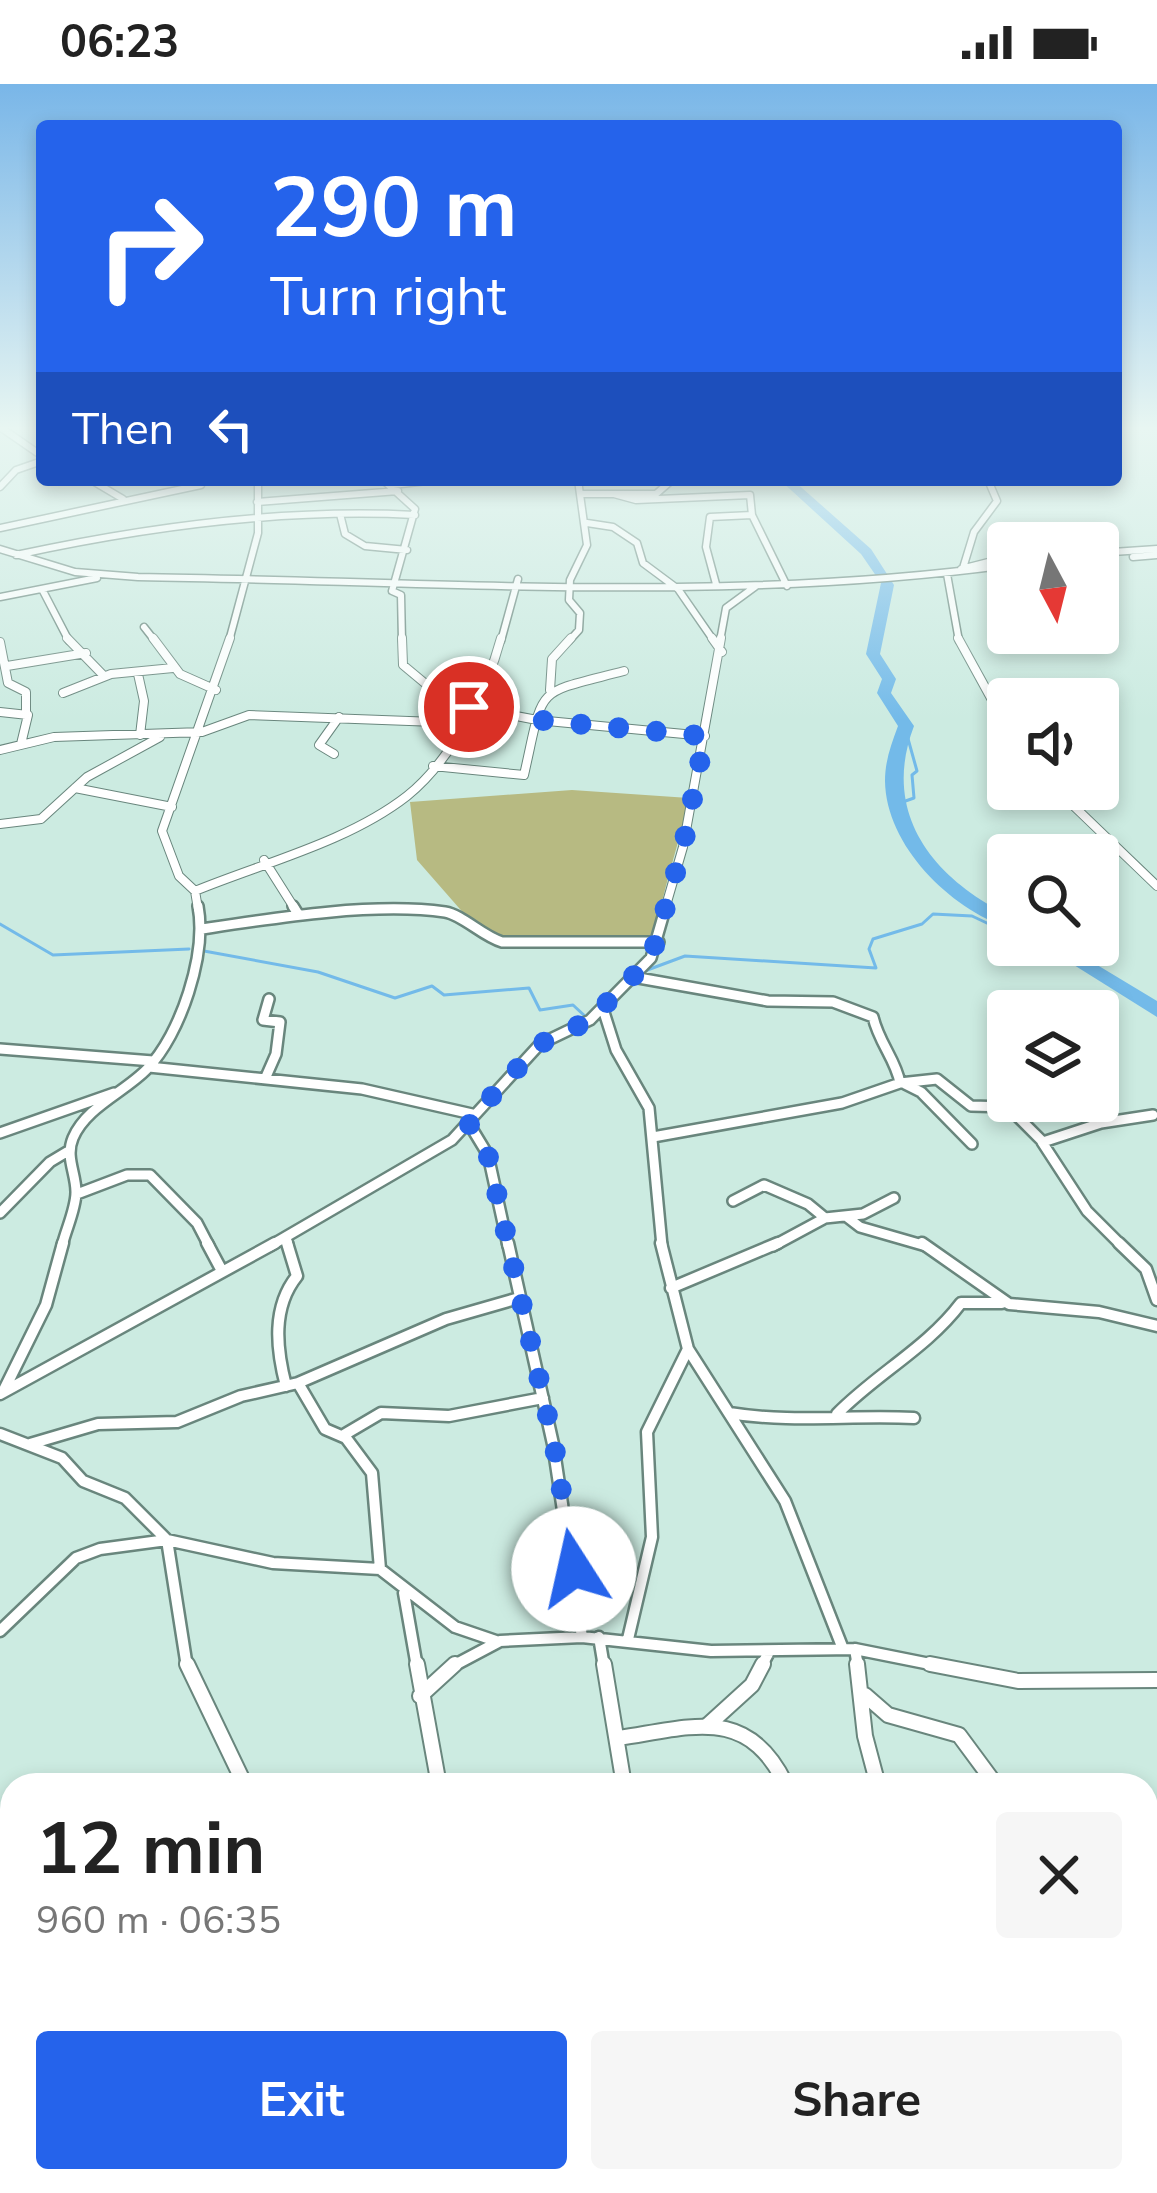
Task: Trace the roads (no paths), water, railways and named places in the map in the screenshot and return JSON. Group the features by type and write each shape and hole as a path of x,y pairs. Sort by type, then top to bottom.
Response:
{"street":[{"path":"16,555 119,533 228,524"},
{"path":"4,1385 40,1324 76,1194 70,1150 78,1127 151,1064 179,1015 202,929 194,891 179,876 163,843 216,690 258,524"},
{"path":"343,524 345,534 360,544 407,550"},
{"path":"413,524 392,591 401,595 403,664 439,695 537,720 705,736"},
{"path":"434,766 524,775 537,720 550,690 552,659 579,630 580,614 569,600 570,580 586,558 587,524"},
{"path":"593,524 620,531 637,544 643,563 669,582 722,652"},
{"path":"709,524 706,548 716,584"},
{"path":"757,524 788,586"},
{"path":"976,524 955,572 958,640 987,692"},
{"path":"0,549 102,575 756,586 878,584 987,565"},
{"path":"1119,555 1157,552"},
{"path":"0,597 102,575"},
{"path":"194,891 348,830 392,805 434,766 464,723 496,661 518,580"},
{"path":"4,1385 286,1241 411,1168 470,1118 540,1044 603,1009 659,942 705,736 728,603 756,586"},
{"path":"43,591 68,640 104,676"},
{"path":"144,627 172,668 216,690"},
{"path":"0,642 8,683 26,692 27,730 20,745"},
{"path":"5,664 86,653"},
{"path":"63,693 104,676 172,668"},
{"path":"550,690 624,671"},
{"path":"138,674 144,701 140,735"},
{"path":"0,712 26,712"},
{"path":"0,751 54,737 202,732 249,715 464,723"},
{"path":"334,754 319,745 339,717"},
{"path":"0,824 41,819 104,766 165,735"},
{"path":"75,788 172,807"},
{"path":"1078,810 1157,886"},
{"path":"264,860 298,914"},
{"path":"202,929 298,914 450,912 480,935 502,942 659,942"},
{"path":"633,977 768,1000 838,1003 873,1018 879,1045 898,1070 900,1083"},
{"path":"265,1079 276,1054 280,1022 262,1020 269,999"},
{"path":"603,1009 616,1050 646,1100 653,1137 656,1222 688,1349 793,1518 865,1695 868,1759 873,1773"},
{"path":"0,1048 362,1089 470,1118 488,1155 543,1398 582,1636"},
{"path":"653,1137 842,1103 900,1083 942,1079 971,1106 1008,1107 1039,1139 1087,1211 1146,1268 1157,1300"},
{"path":"900,1083 921,1092 972,1144"},
{"path":"0,1133 125,1090"},
{"path":"1039,1139 1052,1141 1101,1123 1153,1115"},
{"path":"0,1213 50,1162 70,1150"},
{"path":"76,1194 127,1175 150,1175 196,1223 222,1271"},
{"path":"733,1201 764,1185 808,1204 825,1218"},
{"path":"671,1288 745,1260 825,1218 847,1217 894,1198"},
{"path":"847,1217 860,1227 918,1240 1009,1304"},
{"path":"286,1241 297,1276 280,1297 279,1358 292,1385 325,1429 343,1436 371,1472 380,1569"},
{"path":"28,1444 98,1424 177,1422 241,1396 292,1385 446,1319 519,1298"},
{"path":"837,1414 870,1380 939,1332 961,1303 975,1299 1100,1312 1157,1326"},
{"path":"628,1639 652,1537 647,1432 688,1349"},
{"path":"343,1436 360,1421 391,1410 450,1416 543,1398"},
{"path":"729,1413 788,1422 837,1414 914,1418"},
{"path":"0,1434 48,1449 83,1481 125,1498 166,1540 189,1676 239,1773"},
{"path":"0,1632 23,1617 81,1556 166,1540 273,1562 380,1569 455,1627 500,1641"},
{"path":"401,1588 410,1612 420,1696 436,1773"},
{"path":"420,1696 457,1660 500,1641 582,1636 711,1651 849,1649 1018,1681 1157,1680"},
{"path":"599,1637 623,1773"},
{"path":"706,1727 752,1685 769,1652"},
{"path":"865,1695 889,1715 958,1735 987,1773"},
{"path":"620,1738 706,1727 752,1733 769,1750 780,1773"}],"waterway":[{"path":"835,524 866,552 884,580"},
{"path":"887,585 873,654 889,679 884,693 906,726 895,755 893,785 899,814 932,868 987,911"},
{"path":"897,804 914,798 912,775 917,771 905,728"},
{"path":"642,972 685,956 876,968 869,949 873,939 922,924 933,914 972,916 987,923"},
{"path":"0,924 53,955 189,949"},
{"path":"204,951 318,972 395,998 432,986 444,995 529,988 540,1010 573,1005 586,1017"},
{"path":"1085,966 1157,1010"}]}
